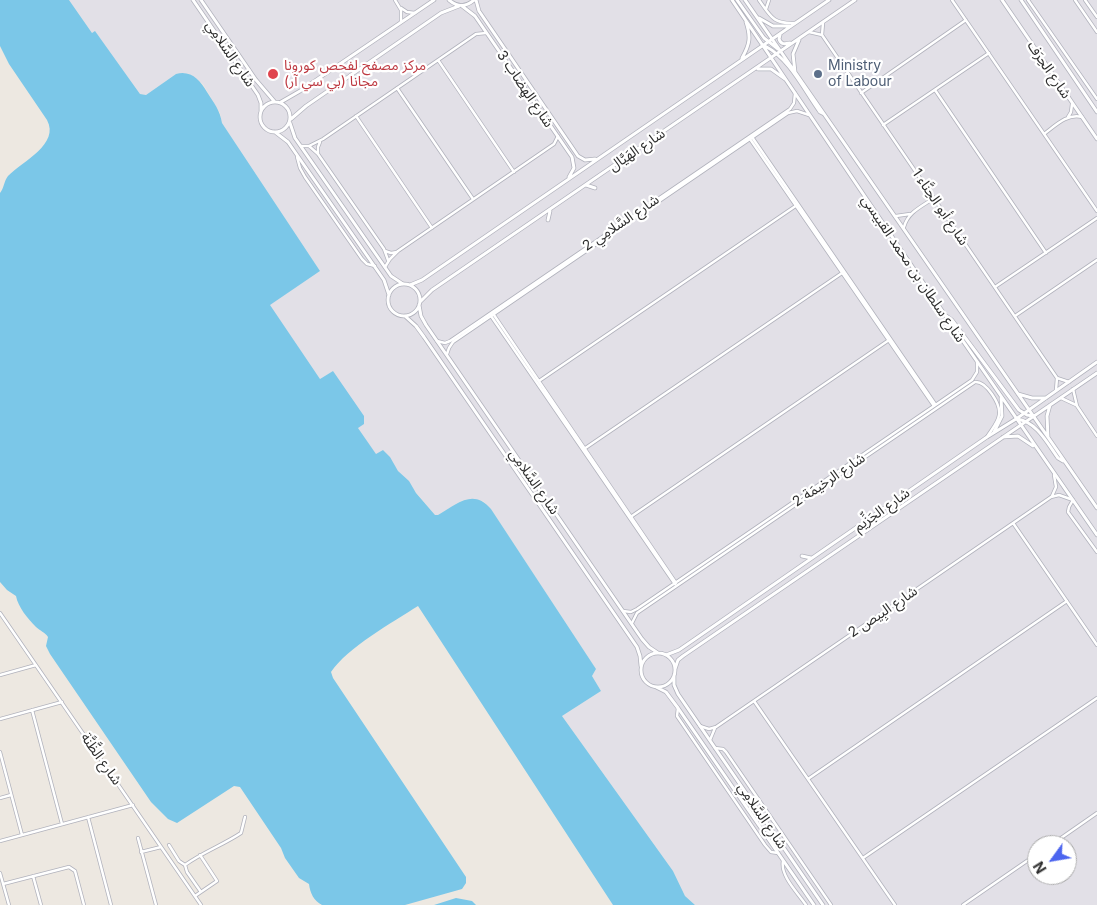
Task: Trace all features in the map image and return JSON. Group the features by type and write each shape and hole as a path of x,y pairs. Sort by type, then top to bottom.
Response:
{"street":[{"name":"شارع السَّلامِي","path":"193,0 258,96 261,103 261,111"},
{"name":"شارع السَّلامِي","path":"201,0 256,80 274,101"},
{"path":"395,0 402,15 400,23"},
{"path":"280,102 300,91 434,0"},
{"name":"شارع الهِضاب 3","path":"449,0 474,14 558,136 574,163 574,168 569,178"},
{"path":"275,132 284,130 290,121 306,106 441,13 469,4 475,0"},
{"name":"شارع الهِضاب 3","path":"475,0 479,12 573,148 582,159 598,158"},
{"name":"شارع سلطان بن محمد القبيسي","path":"732,0 764,44 794,92 945,315 1097,535"},
{"path":"737,0 770,40"},
{"name":"شارع سلطان بن محمد القبيسي","path":"745,0 778,52 796,73 1097,508"},
{"path":"759,0 777,22 782,24 795,23"},
{"path":"766,10 768,0"},
{"name":"شارع الهَيَّال","path":"410,285 422,280 829,0"},
{"name":"شارع الهَيَّال","path":"420,303 432,290 856,0"},
{"path":"952,0 1097,211"},
{"name":"شارع الحِرَف","path":"1002,0 1097,139"},
{"name":"شارع الحِرَف","path":"1020,0 1097,112"},
{"path":"1028,0 1097,99"},
{"path":"1075,0 1097,32"},
{"path":"1085,0 1097,17"},
{"path":"400,8 407,12 415,13"},
{"path":"740,61 750,38 744,16"},
{"path":"757,17 774,26 791,26"},
{"path":"861,93 966,20"},
{"path":"809,32 822,36 823,22"},
{"path":"476,34 480,24"},
{"path":"784,31 779,41 783,44 793,43"},
{"path":"301,146 309,146 323,139 476,34 487,33"},
{"path":"796,73 794,48 803,36"},
{"name":"شارع أبو الحِنَّاء 1","path":"822,36 1057,378"},
{"path":"764,44 778,52 820,112 824,114"},
{"path":"883,125 989,53"},
{"path":"438,60 514,172"},
{"path":"754,70 771,69 787,80"},
{"path":"397,88 473,200"},
{"path":"935,90 1046,253"},
{"path":"794,92 795,101 792,106 750,137 935,406"},
{"path":"389,295 384,280 375,266 288,142 275,132 264,127 260,119 261,111 266,104 274,101 280,102 287,107 293,134 391,276 402,284"},
{"path":"1044,134 1068,117 1072,104"},
{"name":"شارع السَّلامِي 2","path":"437,341 445,343 450,341 492,315 511,299 750,137 790,112 799,111 810,115"},
{"path":"356,116 432,228"},
{"path":"1068,117 1082,118"},
{"path":"385,267 398,251 554,144 558,136"},
{"name":"شارع السَّلامِي 2","path":"447,356 448,349 452,343 750,137"},
{"path":"318,154 318,146 323,139"},
{"path":"554,144 563,144"},
{"path":"309,146 318,154 384,249 388,261"},
{"path":"568,152 573,152 573,148"},
{"path":"297,155 300,168 305,177 362,259 367,264 375,266"},
{"path":"586,185 596,188"},
{"path":"904,228 906,219 910,214 934,198"},
{"path":"538,382 797,205"},
{"path":"548,220 550,210"},
{"path":"896,216 910,214"},
{"path":"995,288 1097,218"},
{"path":"384,249 391,253 398,251"},
{"path":"1015,316 1097,260"},
{"path":"584,450 843,272"},
{"path":"402,284 410,285 417,290 420,303 413,314 398,315 388,303 389,295 394,287 402,284"},
{"name":"شارع السَّلامِي","path":"420,303 422,319 447,356 646,644 658,653"},
{"path":"492,315 676,584 635,614 632,624"},
{"path":"945,315 952,320 1012,401 1024,413 1034,416"},
{"name":"شارع السَّلامِي","path":"405,316 416,326 430,345 637,647 641,666"},
{"path":"630,517 889,340"},
{"name":"شارع الرخيمَة 2","path":"777,514 916,421 974,378 977,372 977,362"},
{"name":"شارع الجَزِّيم","path":"666,655 679,650 695,640 1097,362"},
{"name":"شارع الجَزِّيم","path":"675,669 678,660 683,656 1097,373"},
{"path":"1056,390 1057,378 1069,382"},
{"name":"شارع الرخيمَة 2","path":"623,611 631,612 637,610 971,383 982,382 997,402 1000,412 998,421 987,437"},
{"path":"1074,389 1077,406 1097,436"},
{"path":"1018,394 1035,398 1046,398"},
{"path":"994,432 1002,416 1001,395"},
{"path":"1061,398 1077,406"},
{"path":"1048,438 1047,416 1050,405"},
{"path":"1016,419 1026,421 1036,429 1058,458 1066,462"},
{"path":"1002,437 1018,436 1038,449"},
{"path":"1050,497 1056,487 1054,473"},
{"path":"1050,497 1059,495 1073,500 1068,512 1097,552"},
{"name":"شارع البِيص 2","path":"716,727 1050,497"},
{"path":"1013,523 1097,645"},
{"path":"802,556 812,558"},
{"path":"808,779 1067,601"},
{"name":"شارع الظَّنَّة","path":"0,613 202,905"},
{"path":"658,653 666,655 675,669 674,675 667,684 656,687 645,681 641,666 647,656 658,653"},
{"path":"0,675 36,665"},
{"name":"شارع السَّلامِي","path":"674,675 676,691 823,905"},
{"name":"شارع السَّلامِي","path":"656,687 666,692 678,708 814,905"},
{"path":"863,858 1097,698"},
{"path":"754,701 895,905"},
{"path":"0,719 62,702"},
{"path":"32,710 62,824"},
{"path":"700,726 707,728 716,727"},
{"path":"710,740 716,727"},
{"path":"715,748 723,749 726,752 831,905"},
{"path":"0,752 22,835"},
{"path":"0,798 11,795"},
{"path":"0,841 133,805"},
{"path":"1065,835 1097,813"},
{"path":"88,817 111,905"},
{"path":"185,865 212,848 225,844 241,833 245,817"},
{"path":"138,838 156,905"},
{"path":"169,845 185,865 186,870 201,892"},
{"path":"141,852 161,847"},
{"path":"195,896 217,880 200,855"},
{"path":"783,861 784,873 806,905"},
{"path":"963,905 1027,861"},
{"path":"175,867 182,862"},
{"path":"3,884 65,867 71,868 76,874 84,905"},
{"path":"180,874 186,870"},
{"path":"0,873 9,905"},
{"path":"33,876 41,905"}],"shaded area":[{"path":"69,0 1097,0 1097,905 695,905 685,896 673,871 562,716 601,691 592,676 596,669 491,509 483,501 469,499 461,501 435,515 383,450 376,455 358,428 333,371 320,379 269,305 320,271 222,123 220,113 203,84 189,74 181,73 176,74 146,95 140,94 95,32 92,33"}],"water":[{"path":"0,0 69,0 92,33 95,31 140,94 146,95 176,74 181,73 191,75 201,84 220,114 222,123 320,271 270,305 320,379 333,371 364,416 364,424 358,428 376,454 383,450 390,457 398,471 409,481 416,493 435,515 458,503 471,499 484,503 491,509 596,669 592,676 601,691 562,716 673,871 685,896 695,905 613,905 418,606 359,645 338,663 331,672 333,678 466,877 466,883 462,889 405,905 322,905 313,896 309,884 299,878 285,858 281,848 240,787 234,786 177,823 168,819 151,802 50,654 46,646 48,637 27,617 16,596 0,582 0,193 8,176 44,144 50,129 47,120 9,64 0,46"},
{"path":"456,898 472,901 476,905 434,905"}],"place":[{"name":"مركز مصفح لفحص كورونا (بي سي آر) مجانا","path":"273,74"},
{"name":"Ministry of Labour","path":"818,74"}]}
